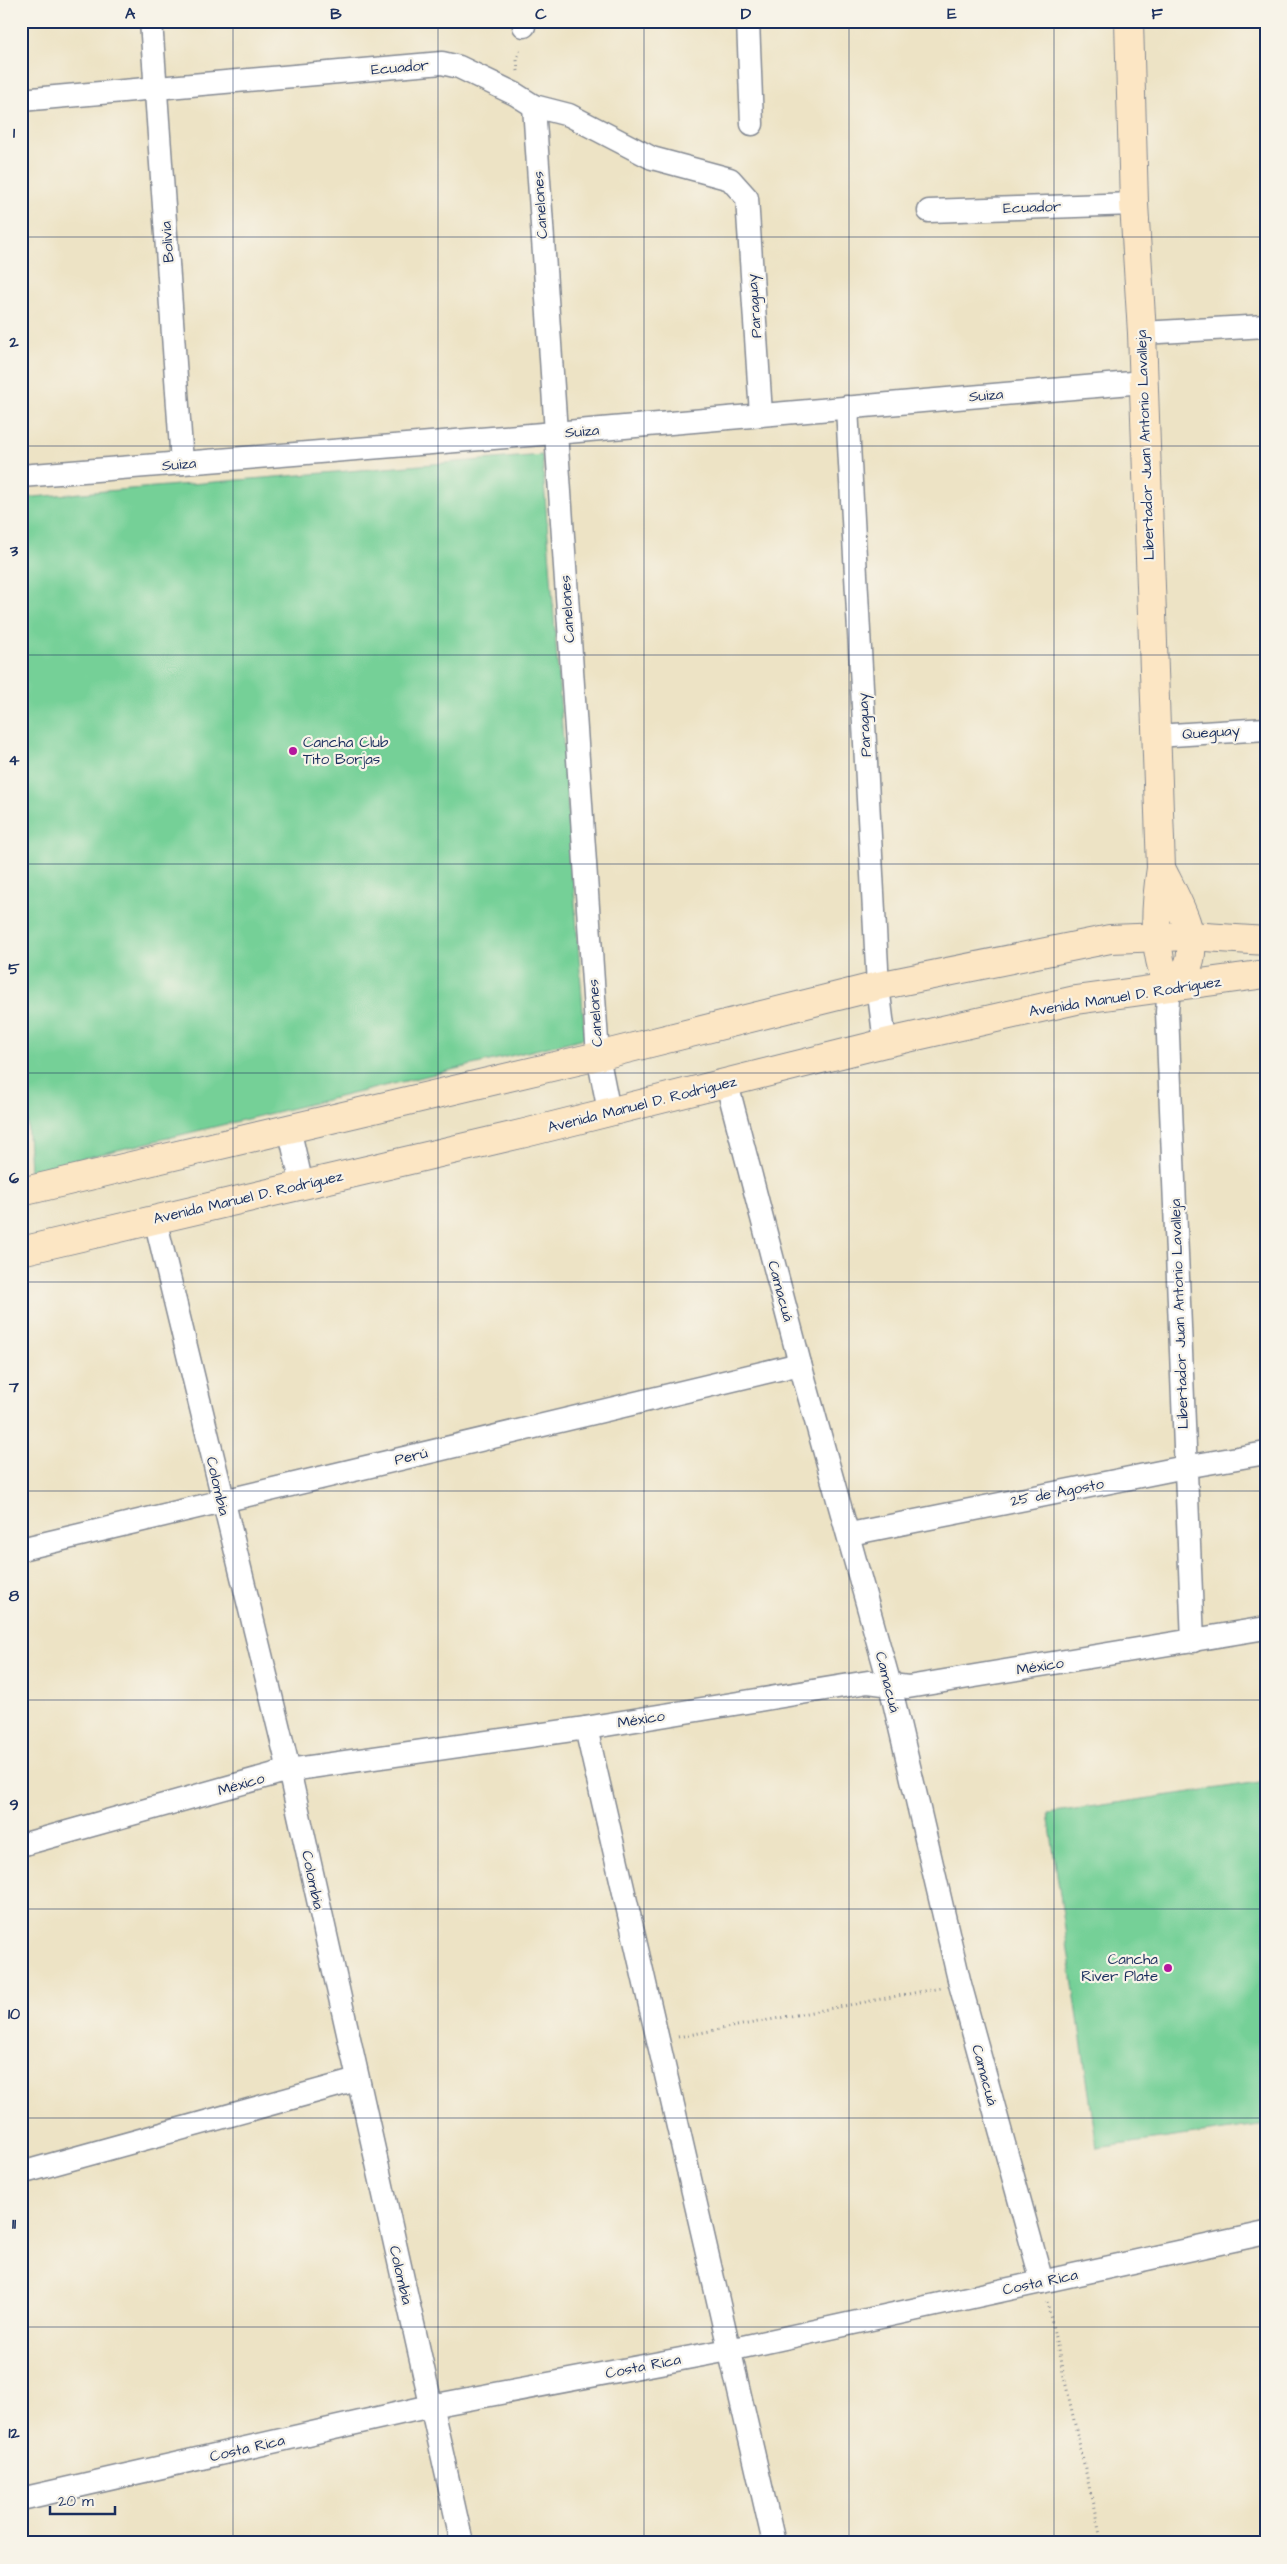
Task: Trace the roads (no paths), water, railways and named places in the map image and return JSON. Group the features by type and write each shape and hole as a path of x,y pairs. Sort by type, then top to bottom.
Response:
{"street":[{"name":"Bolivia","path":"152,21 182,463"},
{"path":"748,21 752,124"},
{"name":"Libertador Juan Antonio Lavalleja","path":"1129,21 1134,204 1142,334 1161,868 1156,897 1157,936 1163,973 1169,987 1167,1012 1193,1641"},
{"name":"Ecuador","path":"21,100 442,63 459,67 515,94 534,106 570,115 652,158 730,179 747,198"},
{"name":"Canelones","path":"534,106 554,433 598,1056 609,1111"},
{"name":"Paraguay","path":"747,198 762,414"},
{"name":"Ecuador","path":"929,211 1134,204"},
{"path":"1142,334 1266,326"},
{"name":"Suiza","path":"21,476 554,433 1143,382"},
{"name":"Paraguay","path":"847,407 878,986 885,1044"},
{"name":"Queguay","path":"1156,736 1266,729"},
{"name":"Libertador Juan Antonio Lavalleja","path":"1161,868 1182,911 1190,936 1190,962 1169,987"},
{"path":"21,1192 598,1056 878,986 1110,939 1190,936 1266,941"},
{"name":"Avenida Manuel D. Rodríguez","path":"21,1250 302,1185 727,1084 885,1044 1076,1000 1266,974"},
{"name":"Camacuá","path":"727,1084 800,1364 850,1534 890,1685 960,1984 1042,2282"},
{"path":"289,1128 302,1185"},
{"name":"Colombia","path":"156,1219 222,1500 289,1770 462,2543"},
{"name":"Perú","path":"21,1549 800,1364"},
{"name":"25 de Agosto","path":"850,1534 1185,1467 1266,1453"},
{"name":"México","path":"21,1845 289,1770 586,1728 868,1682 908,1687 1266,1628"},
{"path":"586,1728 774,2543"},
{"path":"21,2173 357,2080"},
{"name":"Costa Rica","path":"21,2499 431,2406 729,2350 1266,2233"}],"place":[{"name":"Cancha Club Tito Borjas","path":"293,751"},
{"name":"Cancha River Plate","path":"1168,1968"}]}
